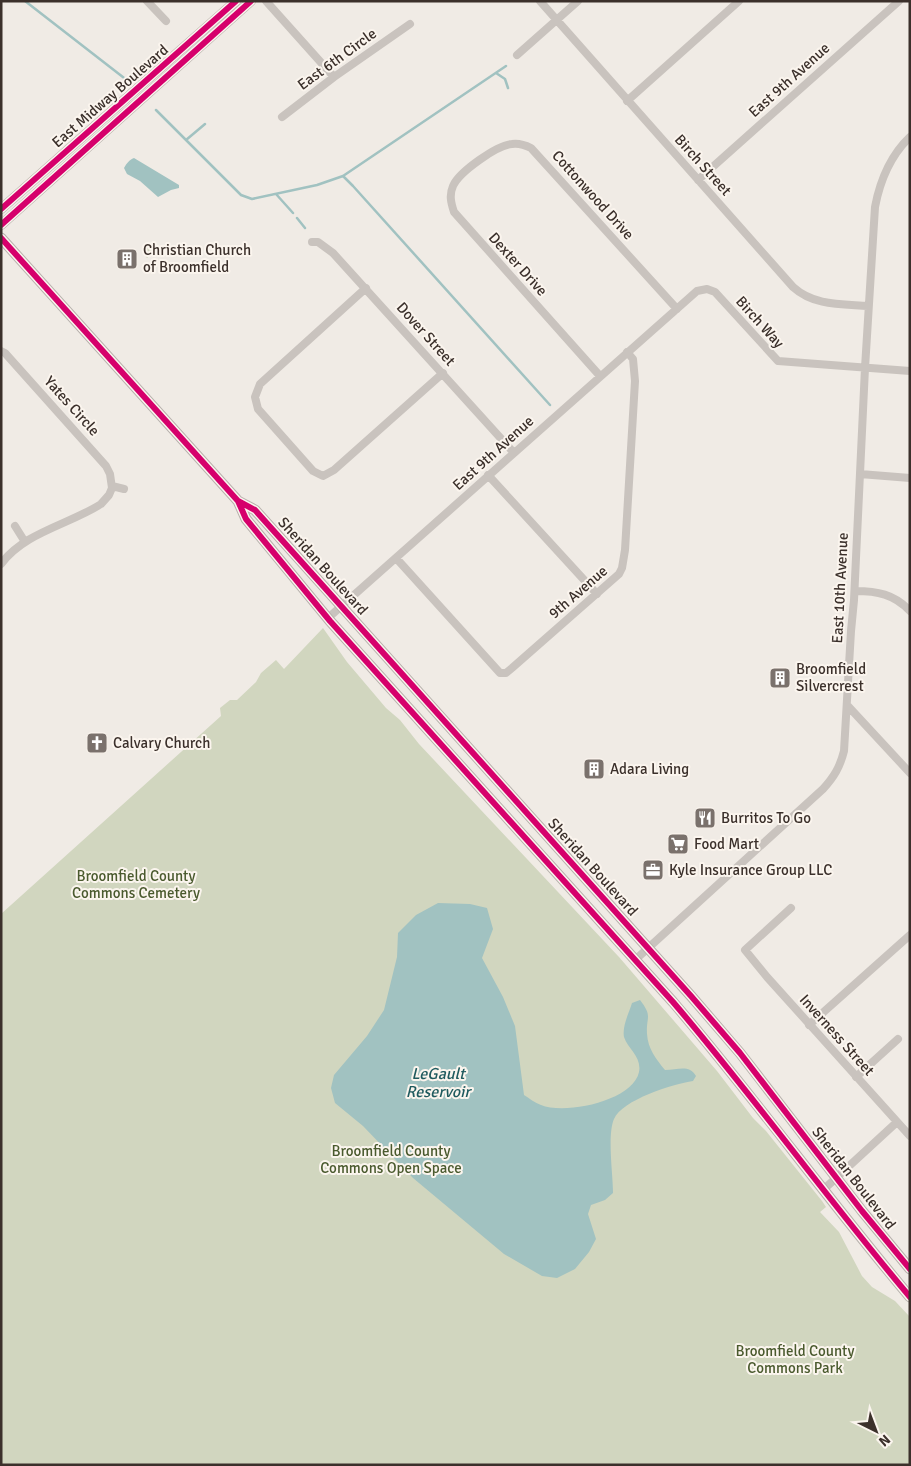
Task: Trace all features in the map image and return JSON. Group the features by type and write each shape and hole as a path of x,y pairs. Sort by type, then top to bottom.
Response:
{"main road":[{"name":"East Midway Boulevard","path":"1,209 236,1"},
{"name":"East Midway Boulevard","path":"1,225 251,1"},
{"name":"Sheridan Boulevard","path":"1,238 238,501 246,519 328,618 635,960 715,1052 757,1103 822,1190 910,1297"},
{"name":"Sheridan Boulevard","path":"238,501 255,510 740,1053 836,1178 910,1269"}],"street":[{"path":"147,1 166,21"},
{"path":"266,1 334,77"},
{"name":"Birch Street","path":"540,1 799,293 819,302 868,306"},
{"path":"517,54 578,1"},
{"path":"627,101 739,1"},
{"name":"East 9th Avenue","path":"698,180 899,1"},
{"name":"East 6th Circle","path":"282,117 334,77 410,24"},
{"name":"East 10th Avenue","path":"635,960 823,789 834,778 840,767 844,751 854,591 873,223 877,196 886,170 895,155 910,137"},
{"name":"Cottonwood Drive","path":"474,164 501,146 514,143 530,148 677,309"},
{"name":"Dexter Drive","path":"474,164 453,185 451,203 454,212 600,376"},
{"name":"Dover Street","path":"312,242 318,242 329,249 514,453"},
{"path":"366,288 260,384 255,397 258,409 312,471 323,476 334,470 443,373"},
{"name":"Birch Way","path":"677,309 697,291 713,290 778,361 865,368"},
{"name":"East 9th Avenue","path":"328,618 677,309"},
{"name":"Yates Circle","path":"1,351 5,353 96,454 110,474 112,486"},
{"name":"9th Avenue","path":"396,558 500,672 506,673 597,594 619,574 625,550 635,381 633,359 627,352"},
{"path":"865,368 910,371"},
{"path":"860,474 910,478"},
{"path":"488,475 597,594"},
{"path":"1,564 14,550 26,542 101,504 109,495 112,486 124,489"},
{"path":"15,526 26,542"},
{"path":"854,591 872,591 890,595 898,599 910,611"},
{"path":"847,705 910,773"},
{"name":"Inverness Street","path":"791,908 746,950 809,1025 910,1136"},
{"path":"809,1025 910,935"},
{"path":"856,1077 898,1039"},
{"path":"822,1190 897,1122"}],"green space":[{"path":"151,243 157,249 147,258 142,252"},
{"name":"Broomfield County Commons Open Space","path":"323,628 347,662 386,708 400,720 419,744 619,957 717,1071 753,1118 766,1131 822,1201 826,1207 820,1212 839,1232 862,1276 872,1287 895,1301 910,1317 910,1465 1,1465 1,914 221,716 220,708 230,700 237,700 256,682 261,673 276,660 284,669"}],"water":[{"path":"134,158 179,185 179,188 158,197 140,181 127,174 124,168"},
{"name":"LeGault Reservoir","path":"438,903 470,904 487,908 493,929 482,958 503,997 515,1026 524,1095 534,1102 552,1108 581,1107 612,1098 625,1091 634,1082 639,1072 639,1067 634,1053 624,1037 625,1024 632,1003 640,1000 648,1013 647,1034 653,1054 665,1070 683,1068 690,1070 696,1076 693,1081 661,1089 637,1099 627,1105 614,1119 611,1135 613,1193 605,1200 591,1205 588,1214 596,1239 589,1252 575,1269 557,1278 542,1276 504,1254 413,1178 363,1126 335,1103 331,1088 334,1075 367,1036 384,1010 397,957 398,933 416,915"}],"waterway":[{"path":"25,1 128,81"},
{"path":"156,110 241,195 252,199 317,185 343,176 506,66"},
{"path":"496,73 505,79 508,88"},
{"path":"186,140 205,124"},
{"path":"343,176 550,405"},
{"path":"276,194 293,213"},
{"path":"297,218 305,228"}],"cycle path":[{"path":"1,209 236,1"},
{"path":"1,225 251,1"},
{"path":"1,238 238,501 255,510 691,996 740,1053 862,1211 910,1269"},
{"path":"238,501 246,519 330,621 673,1002 910,1297"}],"place":[{"name":"Christian Church of Broomfield","path":"127,259"},
{"name":"Broomfield Silvercrest","path":"780,678"},
{"name":"Calvary Church","path":"97,743"},
{"name":"Adara Living","path":"594,769"},
{"name":"Burritos To Go","path":"705,818"},
{"name":"Food Mart","path":"678,844"},
{"name":"Kyle Insurance Group LLC","path":"653,870"}],"park label":[{"name":"Broomfield County Commons Cemetery","path":"136,884"},
{"name":"Broomfield County Commons Park","path":"795,1360"}]}
